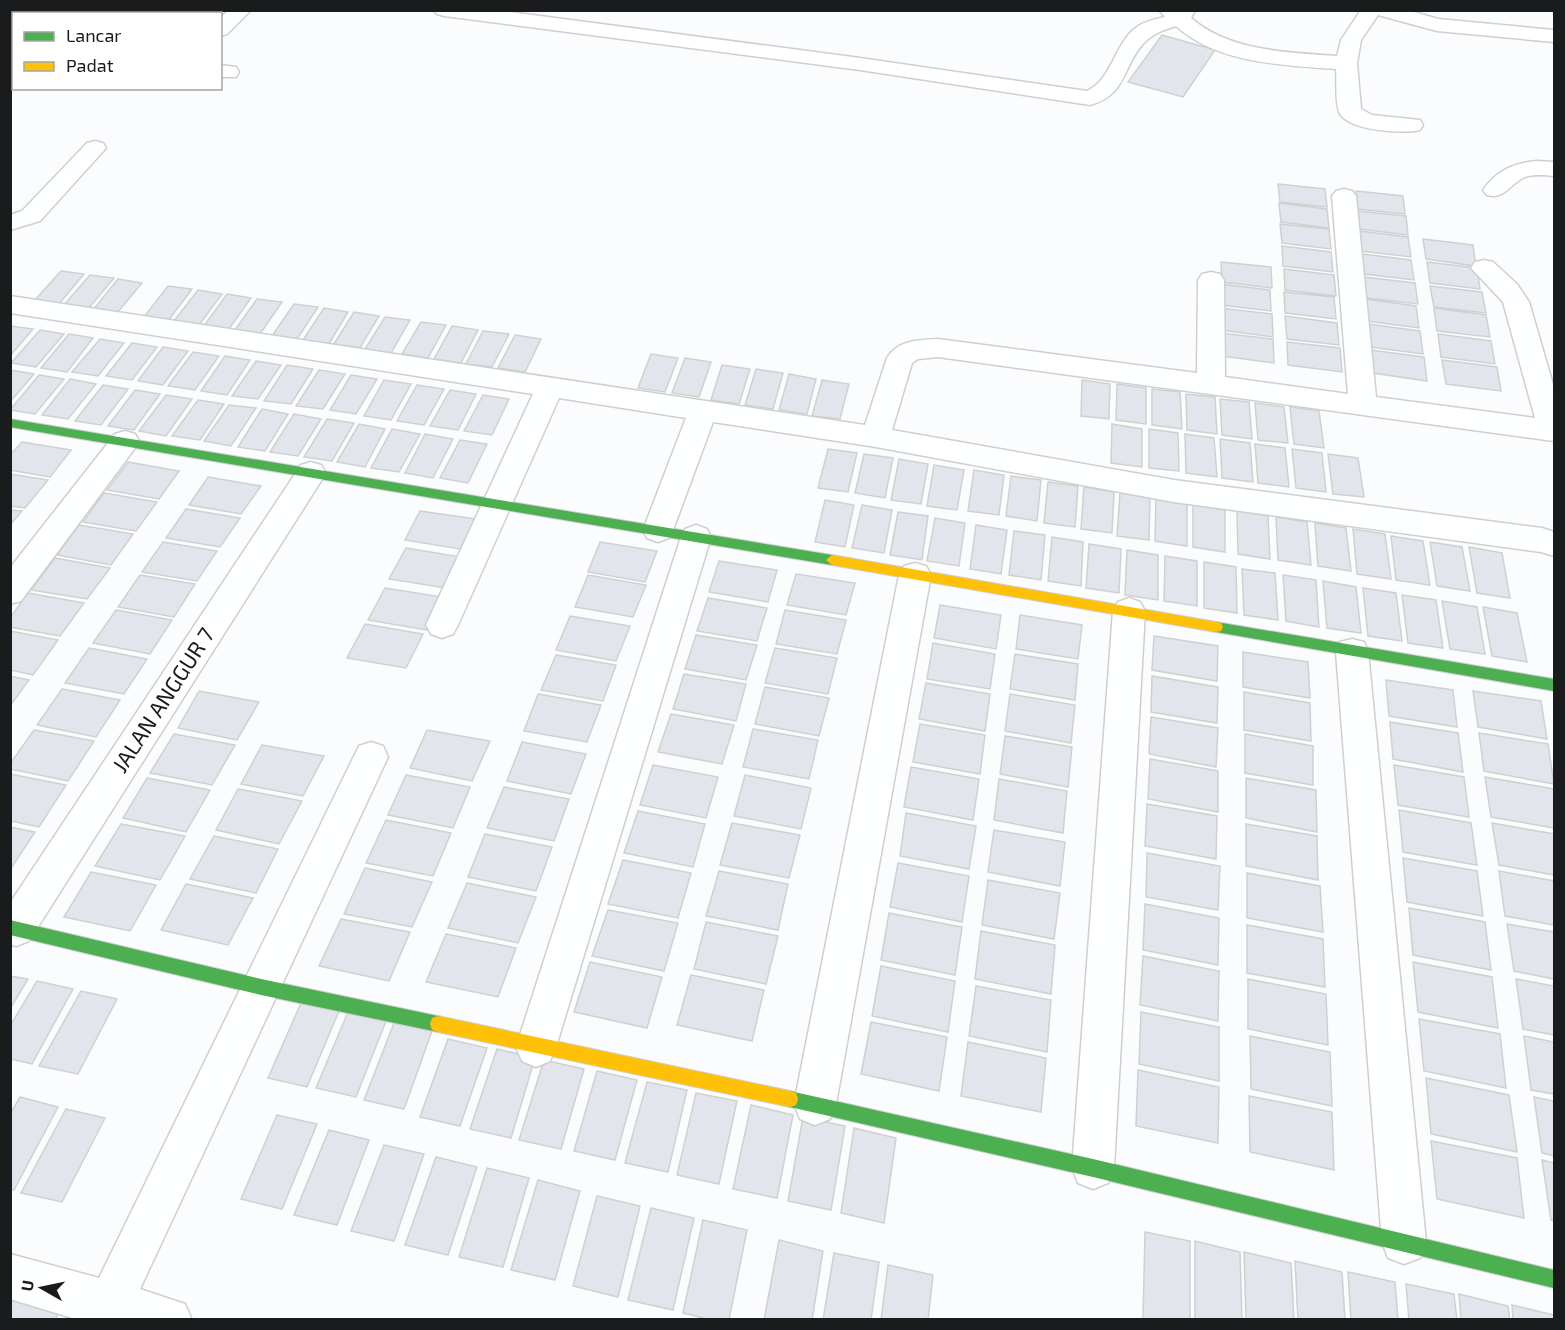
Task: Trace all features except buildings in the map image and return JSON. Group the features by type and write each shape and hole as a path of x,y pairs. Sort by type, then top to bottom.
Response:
{"street":[{"path":"222,28 241,10"},
{"path":"444,10 860,64 1090,98 1102,94 1113,82 1130,46 1145,31 1178,13 1192,30 1214,42 1290,59 1347,63"},
{"path":"1371,10 1351,40 1347,63 1350,111 1355,117 1365,120 1412,125"},
{"path":"1383,10 1437,25 1554,36"},
{"path":"10,223 31,216 94,148"},
{"path":"1495,190 1510,173 1526,168 1554,169"},
{"path":"1344,195 1363,404"},
{"path":"876,437 900,358 912,350 938,348 1554,431 1516,302 1508,290 1484,268"},
{"path":"1211,280 1211,383"},
{"path":"10,304 876,437 1174,491 1542,540 1554,544"},
{"path":"442,625 499,505 550,388"},
{"path":"658,530 703,410"},
{"path":"10,423 658,530 1130,611 1352,652 1554,685"},
{"path":"10,592 125,441"},
{"name":"JALAN ANGGUR 7","path":"13,928 311,472"},
{"path":"536,1047 696,537"},
{"path":"815,1104 915,575"},
{"path":"1093,1168 1130,611"},
{"path":"1352,652 1404,1242"},
{"path":"106,1311 371,757"},
{"path":"13,928 261,987 536,1047 815,1104 1554,1279"},
{"path":"10,1276 106,1311 170,1320"}],"traffic: fast":[{"path":"10,423 832,560"},
{"path":"1216,627 1554,685"},
{"path":"10,927 261,987 438,1024"},
{"path":"790,1099 1093,1168 1554,1279"}],"traffic: slow":[{"path":"832,560 1216,627"},
{"path":"438,1024 790,1099"}]}
